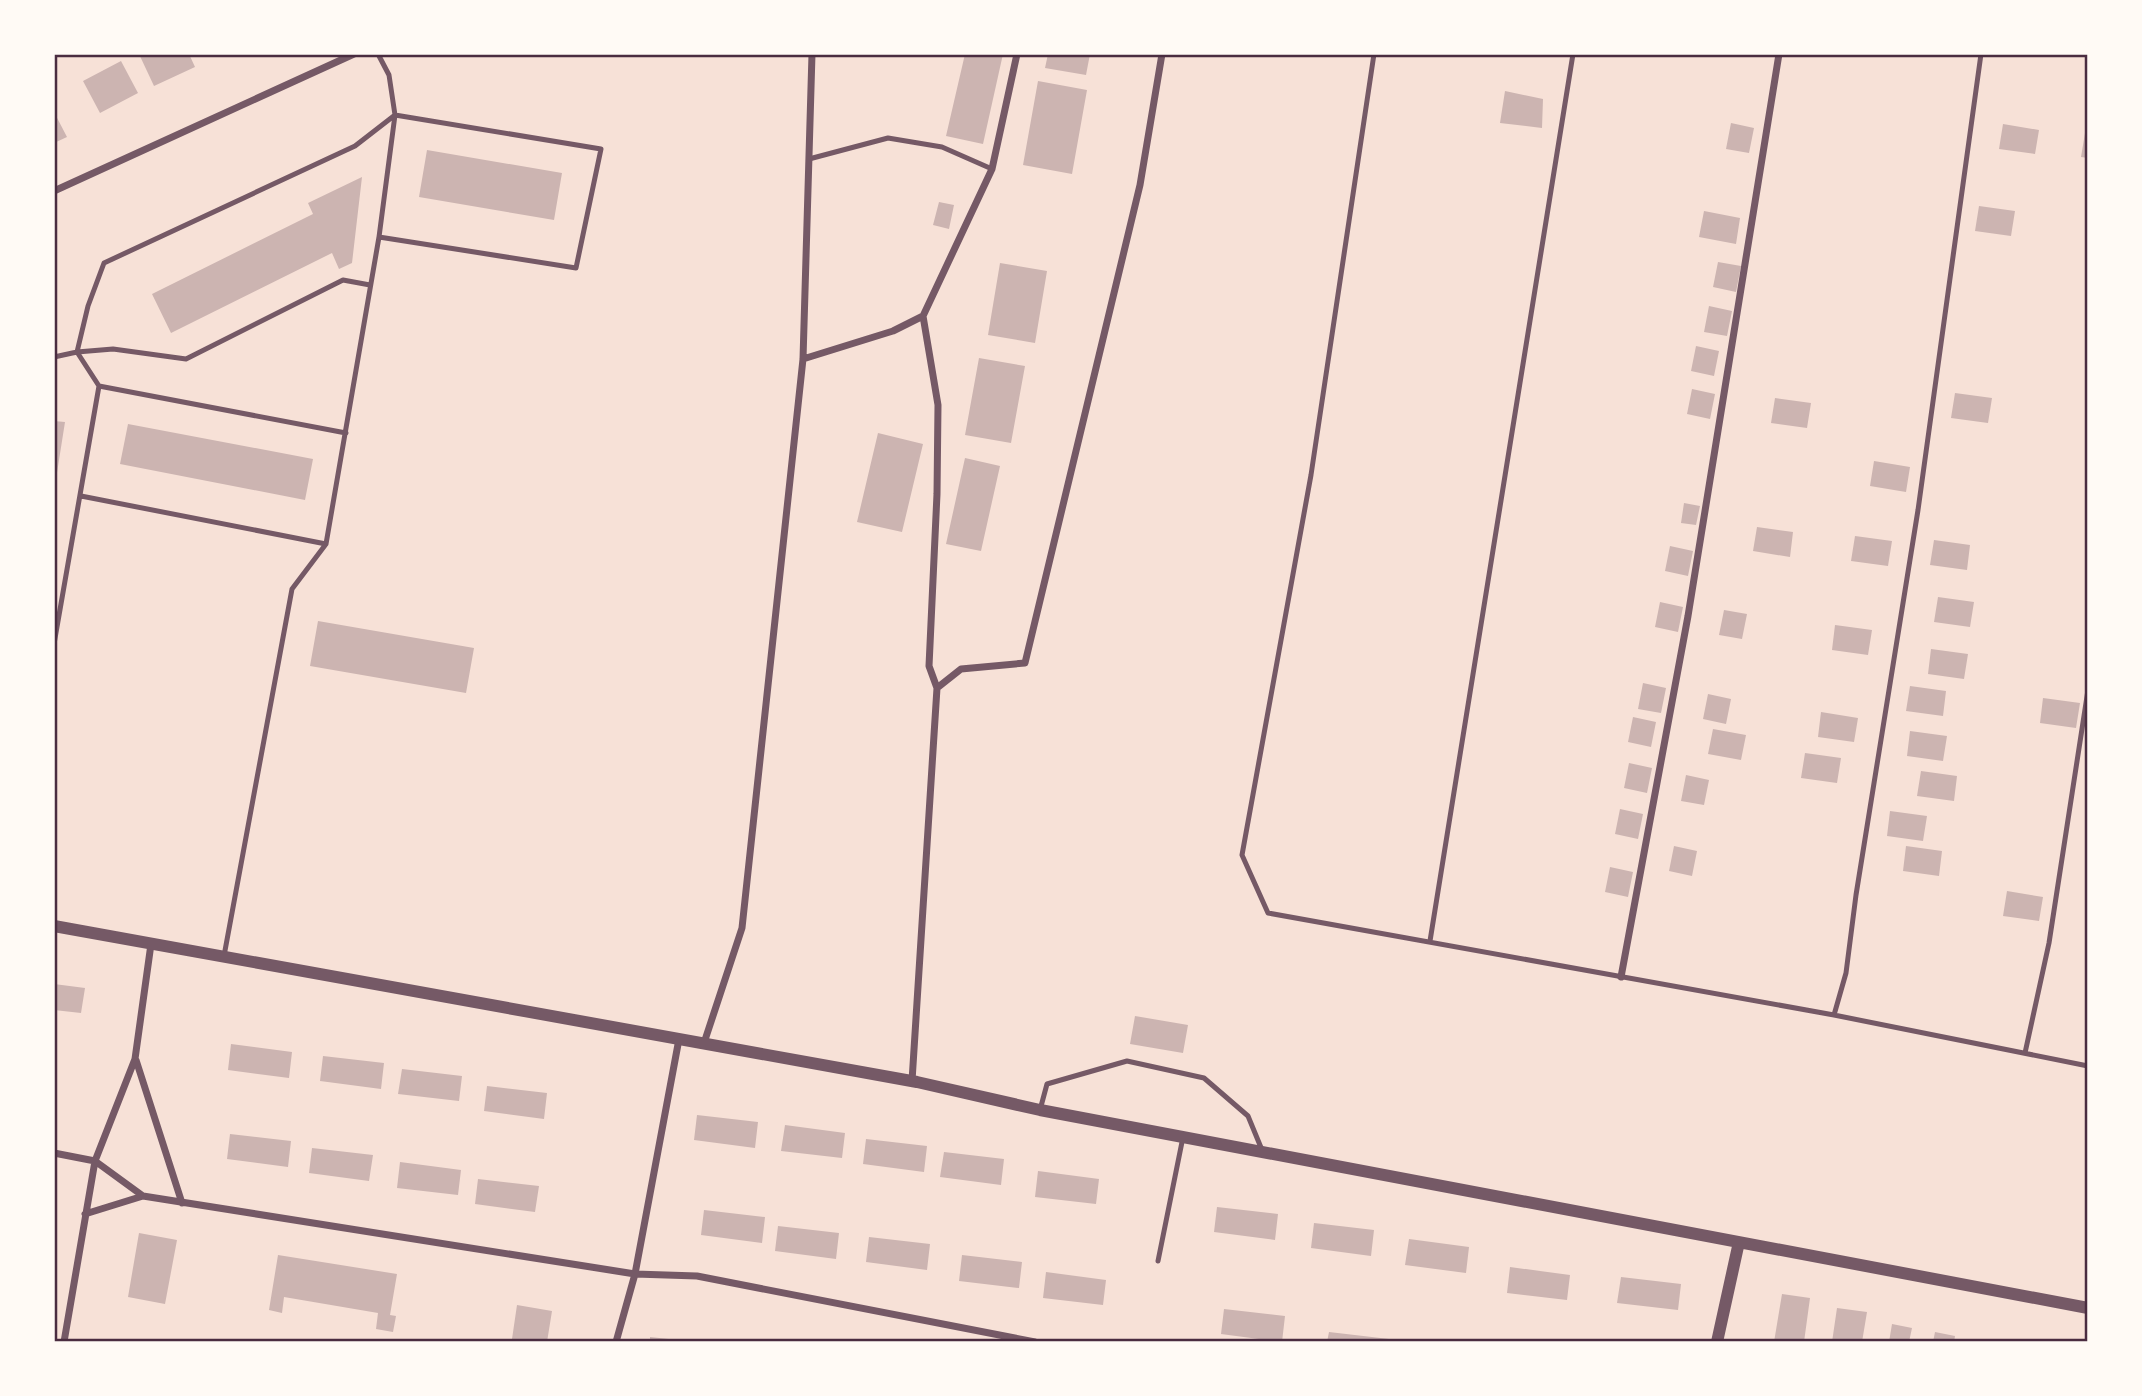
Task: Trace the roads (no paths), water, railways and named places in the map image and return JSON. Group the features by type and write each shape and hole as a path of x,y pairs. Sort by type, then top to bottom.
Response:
{"street":[{"path":"54,191 354,54"},
{"path":"704,1043 742,928 803,359 812,54"},
{"path":"912,1081 937,688 929,666 938,405 923,316 992,169 1017,54"},
{"path":"937,688 961,669 1025,663 1140,185 1161,54"},
{"path":"1621,977 1688,616 1779,54"},
{"path":"803,359 893,331 923,316"},
{"path":"54,926 912,1081 1040,1110 2088,1308"},
{"path":"64,1342 94,1161 135,1059 151,944"},
{"path":"616,1342 635,1274 680,1039"},
{"path":"135,1059 182,1203"},
{"path":"54,1153 94,1161 144,1196 635,1274 697,1276 1035,1342"},
{"path":"85,1214 144,1196"},
{"path":"1717,1342 1739,1242"}],"lane":[{"path":"223,956 292,589 326,544 346,433 379,237 395,115 389,75 378,54"},
{"path":"1374,54 1311,475 1242,855 1268,913 1834,1015 2088,1066"},
{"path":"1430,941 1573,54"},
{"path":"1834,1015 1846,973 1856,895 1918,510 1981,54"},
{"path":"54,644 99,386 77,352 88,306 104,263 355,146 395,115 601,149 576,268 379,237"},
{"path":"809,159 888,138 942,147 992,169"},
{"path":"54,357 113,349 186,359 343,280 370,285"},
{"path":"99,386 346,433"},
{"path":"81,496 326,544"},
{"path":"2025,1053 2049,943 2088,690"},
{"path":"1040,1110 1047,1084 1127,1061 1204,1078 1248,1116 1262,1150"},
{"path":"1158,1261 1183,1136"}]}
